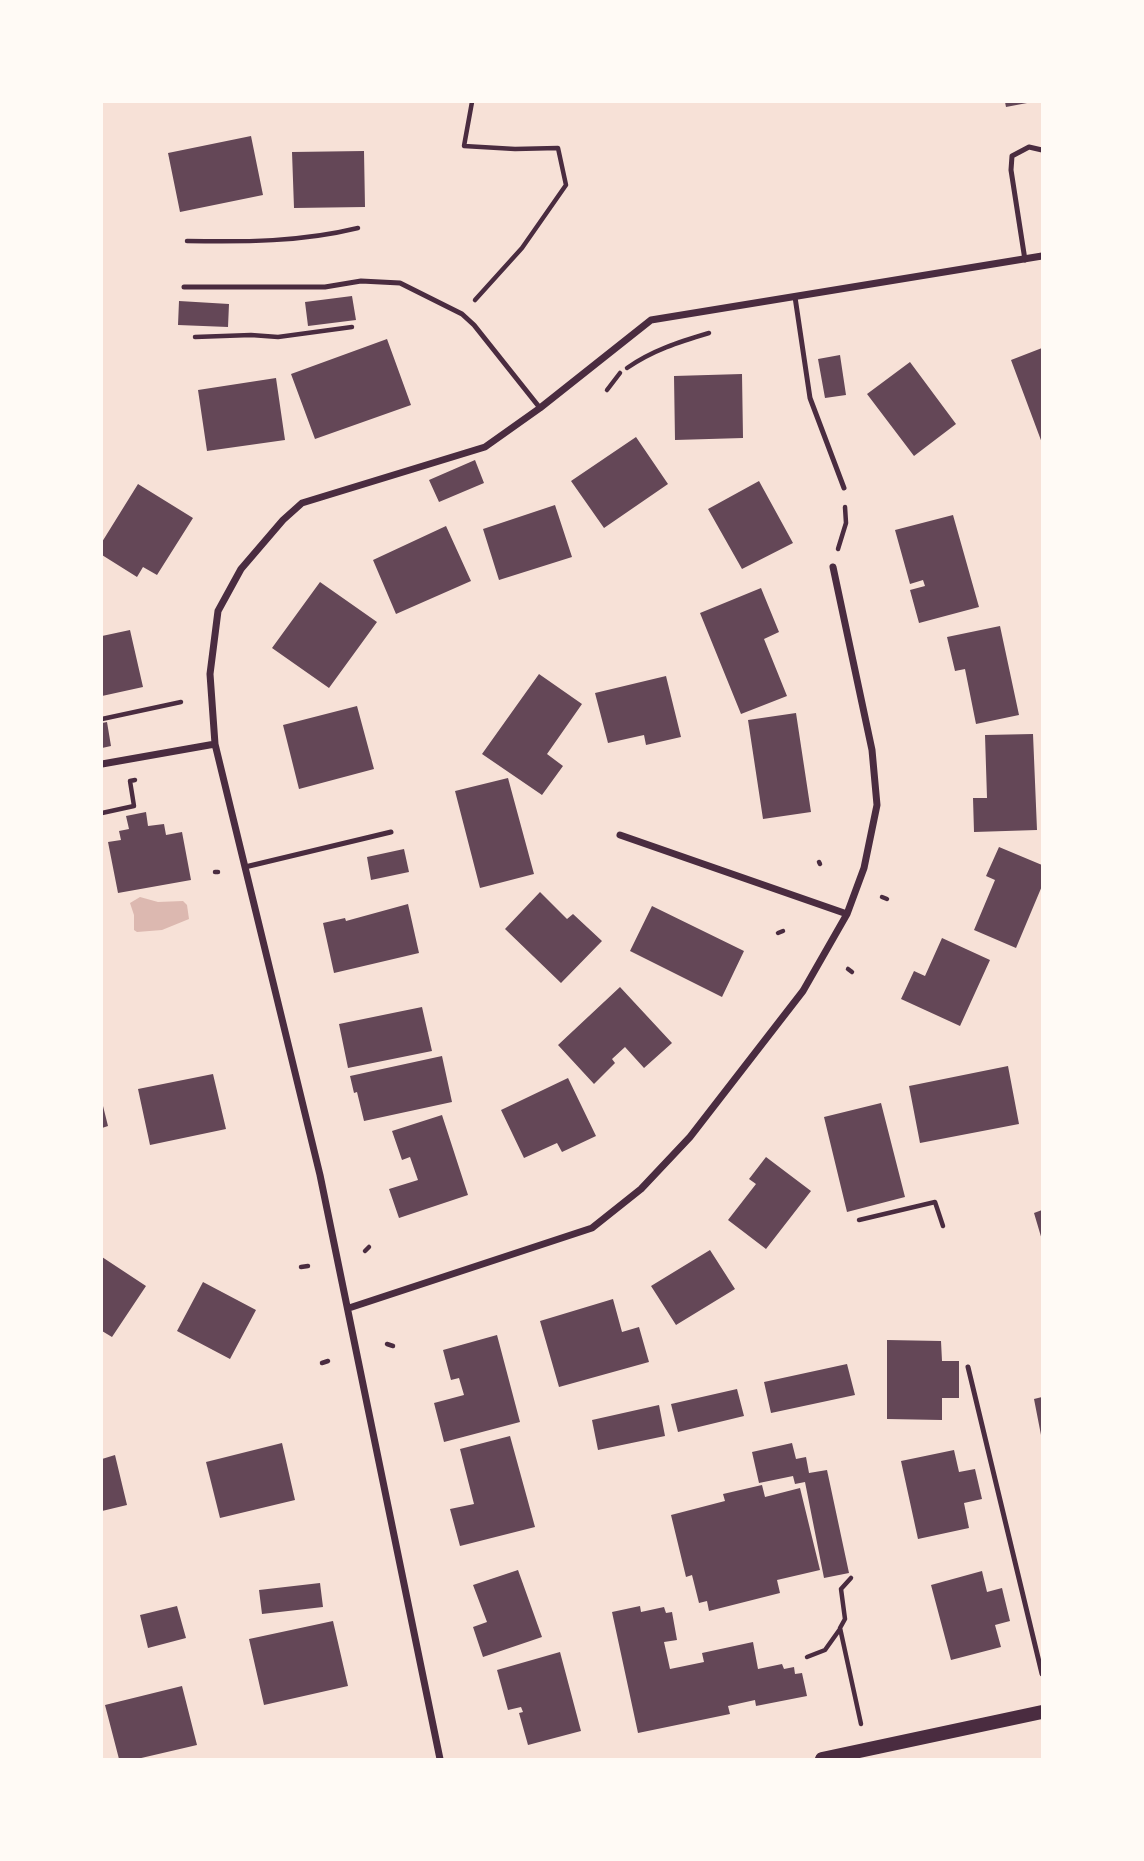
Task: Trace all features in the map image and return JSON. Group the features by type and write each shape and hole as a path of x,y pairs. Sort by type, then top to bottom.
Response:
{"main road":[{"path":"822,1759 1042,1712"}],"street":[{"path":"440,1759 320,1175 215,744 210,674 218,611 241,569 283,520 302,503 485,447 540,408 651,320 1042,256"},
{"path":"349,1308 592,1228 641,1189 690,1137 803,991 847,914 864,868 877,804 872,750 833,567"},
{"path":"102,764 215,744"},
{"path":"620,835 847,914"}],"lane":[{"path":"1025,260 1011,170 1012,156 1029,147 1042,150"},
{"path":"184,287 325,287 361,281 400,283 462,314 474,325 540,408"},
{"path":"795,298 810,398 844,488"},
{"path":"245,867 391,832"},
{"path":"968,1367 1042,1674"}],"path":[{"path":"462,314 522,248 566,185 558,148 464,146 472,102"},
{"path":"187,241 252,242 298,239 358,228"},
{"path":"195,337 278,337 352,327"},
{"path":"607,390 620,372 648,354 673,343 719,330"},
{"path":"833,567 846,523 844,488"},
{"path":"102,719 181,702"},
{"path":"102,813 134,806 130,781 144,778"},
{"path":"859,1220 935,1202 943,1226"},
{"path":"301,1267 308,1266"},
{"path":"322,1363 328,1361"},
{"path":"807,1657 825,1650 833,1641 845,1619 841,1588 851,1578"},
{"path":"840,1628 862,1724"}],"shaded area":[{"path":"140,897 158,902 183,901 187,905 189,919 162,930 137,932 134,930 134,915 130,903"}],"building":[{"path":"1005,102 1027,102 1027,103 1006,107"},
{"path":"251,136 263,195 180,212 168,153"},
{"path":"364,151 365,207 294,208 292,152"},
{"path":"352,296 356,320 308,326 305,302"},
{"path":"179,301 229,304 228,327 178,325"},
{"path":"387,339 411,405 315,439 291,374"},
{"path":"1042,348 1042,443 1011,360"},
{"path":"840,355 846,395 825,398 818,359"},
{"path":"910,362 956,424 914,456 867,394"},
{"path":"742,374 743,438 675,440 674,376"},
{"path":"276,378 285,440 207,451 198,390"},
{"path":"636,437 668,484 604,528 571,481"},
{"path":"475,460 484,483 439,502 429,480"},
{"path":"759,481 793,543 742,569 708,509"},
{"path":"138,484 193,518 157,575 143,567 137,577 102,555 102,542"},
{"path":"555,505 572,557 499,580 483,529"},
{"path":"953,515 979,607 919,623 910,590 925,586 923,580 910,584 895,530"},
{"path":"446,526 471,581 396,614 373,560"},
{"path":"320,582 377,622 329,688 272,648"},
{"path":"761,588 779,632 764,639 787,696 741,714 700,613"},
{"path":"1000,626 1019,715 976,724 965,669 955,671 947,637"},
{"path":"130,630 143,687 102,696 102,636"},
{"path":"539,674 582,704 547,754 563,766 542,795 482,754"},
{"path":"666,676 681,737 646,745 644,735 608,743 595,693"},
{"path":"357,706 374,769 299,789 283,725"},
{"path":"796,713 811,812 763,819 748,720"},
{"path":"107,722 111,746 102,748 102,723"},
{"path":"1033,734 1037,830 974,832 973,798 987,798 985,735"},
{"path":"508,778 534,874 480,888 455,791"},
{"path":"146,812 148,826 164,824 166,835 182,832 191,880 118,893 108,842 121,840 119,831 129,829 126,816"},
{"path":"999,847 1042,865 1042,886 1016,948 974,930 995,880 986,876"},
{"path":"404,849 409,872 371,880 367,857"},
{"path":"540,892 567,919 573,914 602,941 561,983 505,929"},
{"path":"408,904 419,953 334,973 323,923 345,918 346,921"},
{"path":"652,906 744,951 722,997 630,951"},
{"path":"942,938 990,960 960,1026 901,999 914,971 925,976"},
{"path":"620,987 672,1043 644,1068 625,1047 612,1059 615,1063 594,1084 558,1045"},
{"path":"422,1007 432,1051 348,1068 339,1024"},
{"path":"442,1056 452,1102 364,1121 350,1076"},
{"path":"1008,1066 1019,1124 920,1143 909,1086"},
{"path":"213,1074 226,1129 150,1145 138,1089"},
{"path":"568,1078 596,1136 562,1152 557,1143 524,1158 501,1110"},
{"path":"102,1102 108,1126 102,1128"},
{"path":"881,1103 905,1197 847,1212 824,1117"},
{"path":"442,1115 468,1195 399,1218 389,1189 418,1180 410,1157 402,1160 392,1131"},
{"path":"766,1157 811,1191 766,1249 728,1220 756,1184 749,1179"},
{"path":"1042,1210 1042,1240 1034,1213"},
{"path":"710,1250 735,1289 676,1325 651,1286"},
{"path":"102,1257 146,1286 112,1337 102,1331"},
{"path":"203,1282 256,1310 230,1359 177,1331"},
{"path":"613,1299 622,1332 639,1327 649,1362 559,1387 540,1321"},
{"path":"497,1335 520,1422 444,1442 434,1403 464,1395 459,1378 451,1380 443,1350"},
{"path":"887,1340 941,1341 942,1361 959,1361 959,1398 942,1398 942,1420 887,1419"},
{"path":"847,1364 855,1395 771,1413 764,1382"},
{"path":"737,1389 744,1416 678,1432 671,1404"},
{"path":"1042,1397 1042,1435 1041,1435 1034,1399"},
{"path":"659,1405 665,1436 598,1450 592,1420"},
{"path":"510,1436 535,1527 460,1546 450,1509 474,1504 460,1449"},
{"path":"282,1443 295,1500 220,1518 206,1462"},
{"path":"792,1443 796,1459 806,1457 809,1473 827,1470 849,1573 824,1578 805,1482 795,1484 793,1476 759,1483 752,1452"},
{"path":"954,1450 959,1472 975,1469 982,1499 964,1503 969,1528 918,1539 901,1461"},
{"path":"115,1455 127,1505 102,1511 102,1459"},
{"path":"762,1485 765,1497 800,1488 820,1570 777,1580 780,1593 709,1611 707,1601 699,1603 692,1575 686,1577 671,1515 725,1501 723,1494"},
{"path":"518,1570 542,1637 483,1657 473,1627 487,1622 473,1585"},
{"path":"982,1571 987,1592 1002,1588 1010,1621 995,1625 1001,1647 951,1660 931,1585"},
{"path":"320,1583 323,1607 262,1614 259,1590"},
{"path":"177,1606 186,1638 148,1648 140,1615"},
{"path":"640,1606 641,1612 664,1607 666,1613 672,1612 677,1640 664,1642 670,1669 704,1662 702,1653 753,1642 758,1669 782,1664 784,1669 794,1667 795,1674 802,1673 807,1696 756,1706 755,1700 728,1706 730,1714 638,1733 612,1612"},
{"path":"333,1621 348,1686 264,1705 249,1639"},
{"path":"560,1652 581,1731 528,1745 519,1713 523,1712 521,1707 508,1710 497,1670"},
{"path":"182,1686 197,1745 137,1759 119,1759 105,1705"}]}
